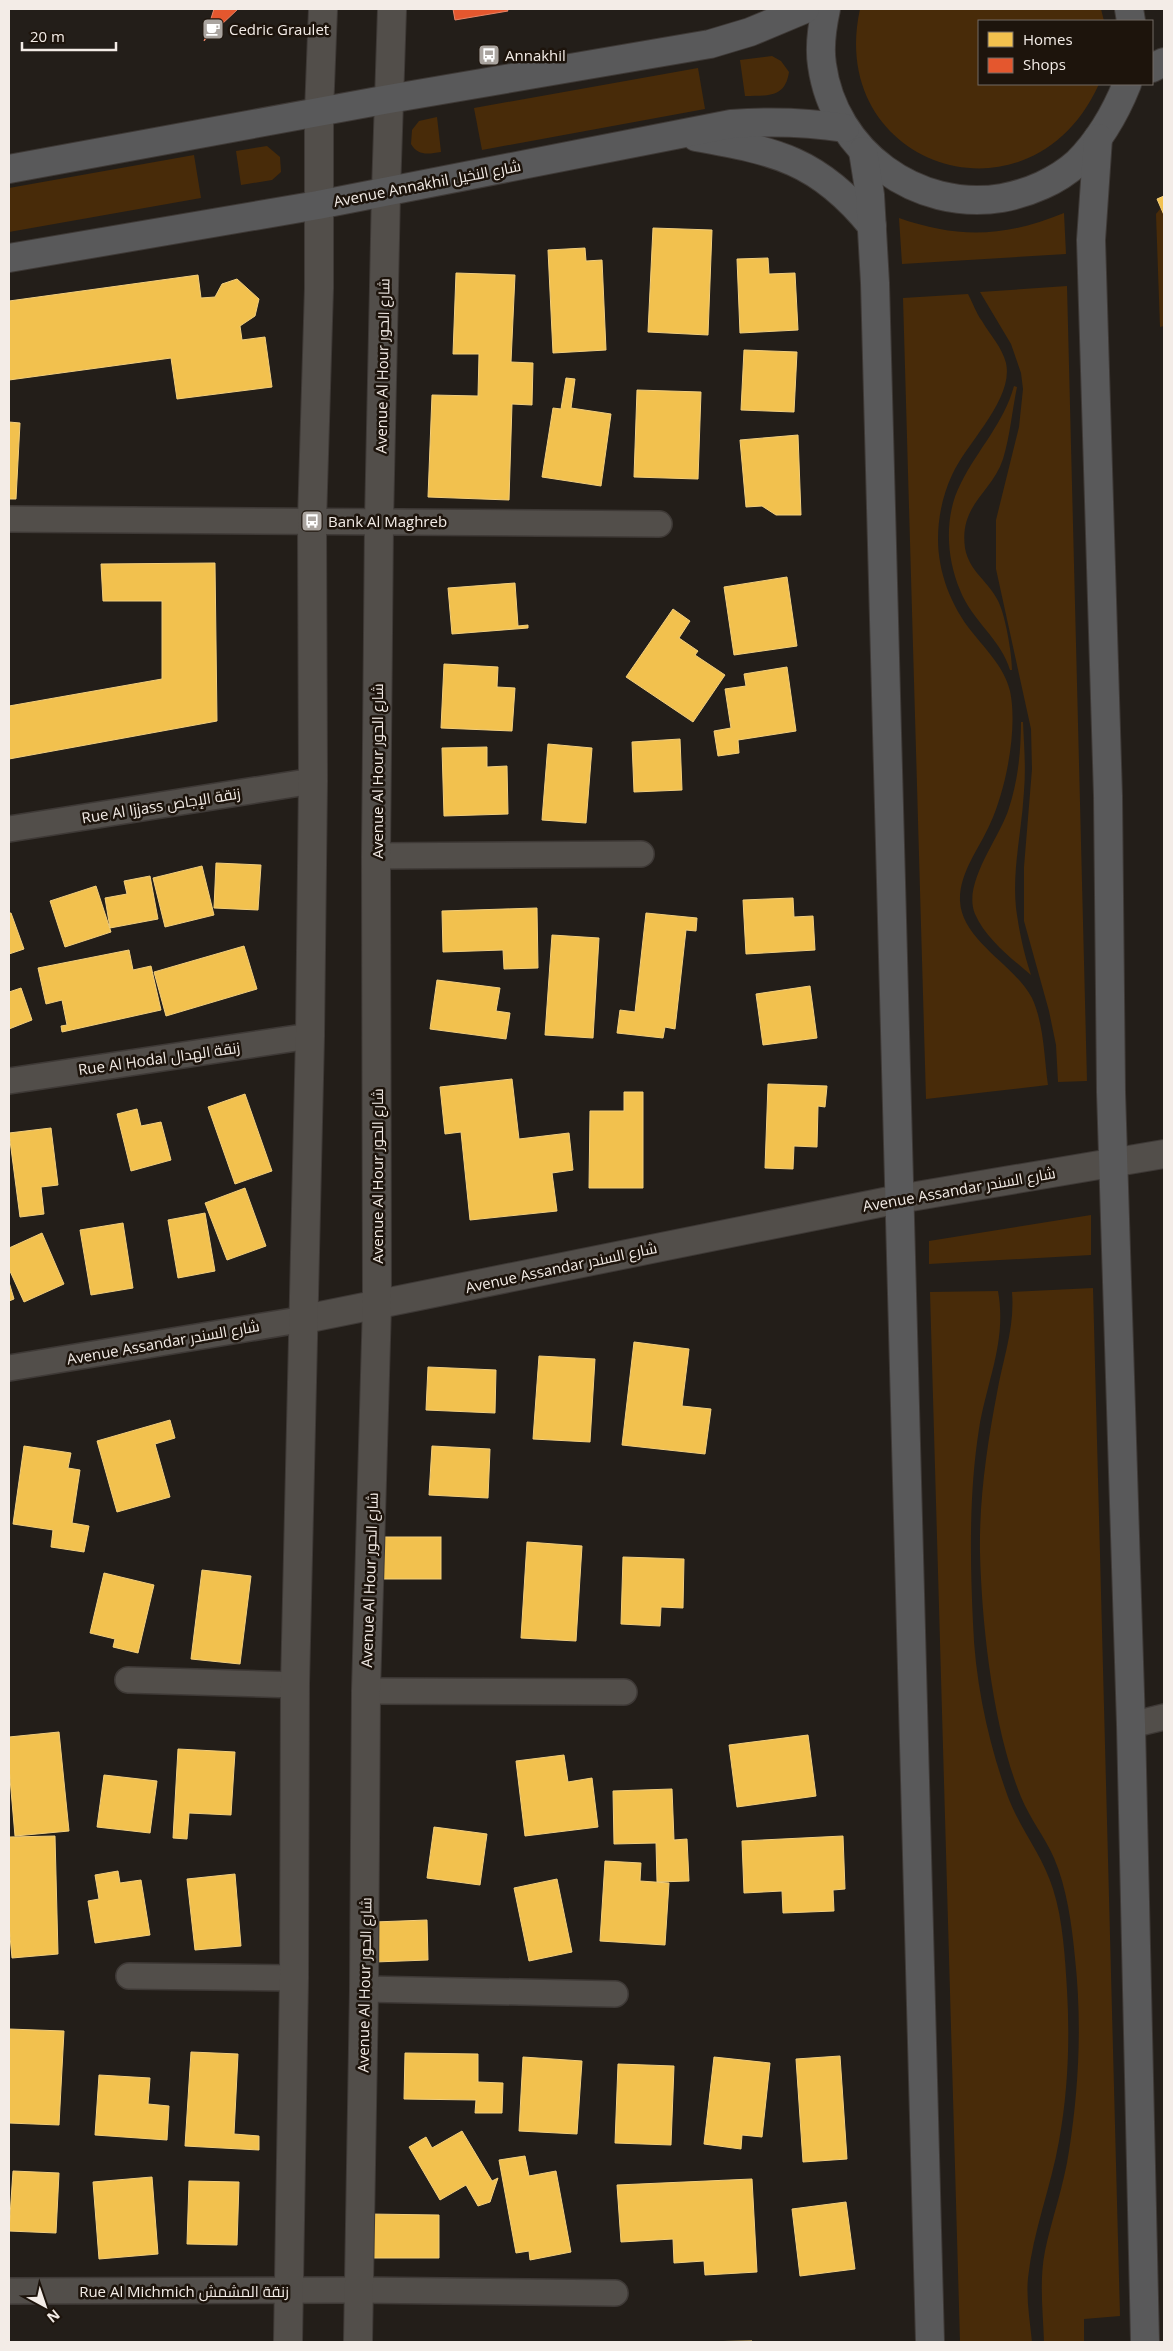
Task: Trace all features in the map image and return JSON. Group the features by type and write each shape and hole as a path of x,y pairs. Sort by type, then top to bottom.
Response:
{"main road":[{"path":"9,170 389,99 710,44 750,32 805,9"},
{"path":"826,9 822,30 822,65 830,98 845,128 863,151 888,173 918,190 950,199 984,201 1017,195 1048,183 1076,163 1098,138 1116,112 1127,85"},
{"name":"Avenue Annakhil شارع النخيل","path":"9,258 318,205 731,124 770,121 808,122 845,128"},
{"path":"680,134 748,146 789,160 808,169 843,194 872,226"},
{"path":"1098,138 1091,240 1108,796 1113,1162 1131,1725 1145,2342"},
{"path":"863,151 870,195 876,283 930,2342"}],"street":[{"path":"288,2342 294,1978 295,1685 305,1319 310,1036 313,781 312,521 322,9"},
{"name":"Avenue Al Hour شارع الحور","path":"358,2342 364,1989 366,1691 377,1305 376,856 379,522 392,9"},
{"path":"9,519 659,524"},
{"name":"Rue Al Ijjass زنقة الإجاص","path":"9,829 313,781"},
{"path":"376,856 641,854"},
{"name":"Rue Al Hodal زنقة الهدال","path":"9,1080 310,1036"},
{"name":"Avenue Assandar شارع السندر","path":"9,1368 305,1319 899,1199 1164,1154"},
{"path":"128,1680 295,1685"},
{"path":"366,1691 624,1692"},
{"path":"1131,1725 1164,1717"},
{"path":"129,1976 294,1978"},
{"path":"364,1989 616,1994"},
{"name":"Rue Al Michmich زنقة المشمش","path":"9,2291 290,2292 359,2290 615,2294"}],"shaded area":[{"path":"860,9 1101,9 1104,20 978,20 978,85 1098,85 1068,131 1028,158 984,168 941,162 902,142 873,109 857,64"},
{"path":"772,56 781,61 789,72 784,87 774,94 745,96 740,60"},
{"path":"698,68 705,109 482,150 474,108"},
{"path":"437,117 441,152 428,154 417,151 411,144 412,130 419,121"},
{"path":"267,146 280,157 281,172 272,180 241,185 236,151"},
{"path":"194,155 201,198 9,232 9,188"},
{"path":"1164,204 1164,326 1160,327 1156,214"},
{"path":"1064,213 1066,254 902,264 899,218 942,229 982,232 1022,227"},
{"path":"1067,286 1087,1081 1058,1082 1056,1045 1049,1011 1024,921 1024,867 1032,769 1031,729 996,569 996,520 1019,427 1023,389 1021,373 1011,344 980,292"},
{"path":"968,294 978,315 1002,352 1006,363 1007,377 996,406 959,462 949,482 940,514 938,531 940,564 947,588 958,611 1004,674 1010,691 1012,723 1009,759 1001,794 990,824 966,871 960,901 963,915 970,928 990,952 1024,986 1032,998 1039,1019 1048,1085 926,1099 903,298"},
{"path":"1014,386 1017,387 1003,459 992,481 971,509 964,533 965,548 970,563 993,592 1003,613 1011,654 1012,670 1010,670 1000,649 965,601 955,577 949,536 952,509 961,483 1004,412"},
{"path":"1021,722 1023,722 1025,782 1016,864 1015,893 1020,934 1031,975 992,940 975,914 972,902 978,875 1004,820 1015,787"},
{"path":"1091,1215 1091,1255 929,1264 929,1241"},
{"path":"1093,1288 1120,2316 1084,2319 1084,2342 1044,2342 1043,2262 1067,2164 1075,2103 1079,2031 1077,1982 1066,1894 1059,1870 1021,1797 1011,1770 996,1709 983,1613 980,1533 984,1473 999,1380 1010,1331 1012,1292"},
{"path":"998,1291 1000,1327 998,1344 982,1411 973,1477 971,1550 974,1645 984,1711 994,1755 1013,1809 1049,1877 1059,1913 1063,1939 1068,2009 1067,2066 1059,2141 1030,2261 1028,2302 1032,2342 960,2342 930,1292"}],"building: Homes":[{"path":"1164,196 1164,215 1157,199"},
{"path":"653,228 712,230 708,335 648,332"},
{"path":"585,248 586,261 602,260 606,350 553,353 548,250"},
{"path":"768,258 769,274 795,273 798,330 740,333 737,259"},
{"path":"456,273 515,275 511,362 533,363 532,405 512,404 509,500 428,497 432,395 478,396 479,354 453,354"},
{"path":"198,275 201,298 215,297 222,284 237,279 259,299 255,316 240,326 242,340 265,337 272,387 177,399 171,358 9,380 9,301"},
{"path":"744,350 797,352 794,412 741,410"},
{"path":"566,378 575,379 571,408 611,414 601,486 542,477 553,408 561,409"},
{"path":"637,390 701,392 698,479 634,477"},
{"path":"9,422 20,423 16,499 9,499"},
{"path":"798,435 801,515 776,515 762,506 746,507 740,440"},
{"path":"215,563 217,721 9,759 9,706 162,679 162,601 103,601 101,564"},
{"path":"787,577 797,646 734,655 724,587"},
{"path":"515,583 518,626 528,625 528,628 452,634 448,588"},
{"path":"673,609 690,621 679,638 698,651 695,655 725,675 693,722 626,677"},
{"path":"444,664 498,667 497,687 515,688 512,731 441,728"},
{"path":"787,667 796,731 738,740 739,753 718,756 714,731 731,728 725,689 746,686 744,674"},
{"path":"680,739 682,790 634,792 632,742"},
{"path":"548,744 592,748 586,823 542,820"},
{"path":"487,747 487,767 507,766 508,814 444,816 442,748"},
{"path":"216,863 261,865 258,910 214,908"},
{"path":"202,866 214,915 165,927 153,878"},
{"path":"150,876 158,919 110,928 105,898 127,894 124,881"},
{"path":"96,886 111,932 65,947 50,901"},
{"path":"793,898 794,917 813,916 815,950 746,954 743,900"},
{"path":"537,908 538,968 504,969 503,950 443,952 442,911"},
{"path":"9,913 11,913 24,949 9,954"},
{"path":"646,913 697,918 696,931 686,930 675,1029 665,1027 663,1038 617,1033 620,1010 635,1012"},
{"path":"552,935 599,938 593,1038 545,1035"},
{"path":"244,946 257,989 166,1016 154,972"},
{"path":"129,950 133,970 151,966 161,1010 62,1032 61,1026 67,1025 62,1000 46,1004 38,968"},
{"path":"437,980 500,988 496,1011 510,1013 506,1039 430,1029"},
{"path":"810,986 817,1038 763,1045 756,994"},
{"path":"21,988 32,1020 9,1029 9,992"},
{"path":"512,1079 519,1139 569,1133 573,1170 552,1173 557,1211 470,1220 461,1132 445,1134 440,1087"},
{"path":"768,1084 827,1086 825,1107 818,1106 817,1147 794,1146 793,1169 765,1168"},
{"path":"624,1092 643,1092 643,1188 589,1188 590,1111 624,1111"},
{"path":"245,1094 272,1171 235,1184 208,1107"},
{"path":"137,1109 141,1126 161,1122 171,1160 131,1171 117,1114"},
{"path":"51,1128 58,1185 41,1187 44,1214 20,1217 9,1133"},
{"path":"245,1188 266,1246 227,1260 205,1203"},
{"path":"205,1213 215,1271 178,1278 168,1220"},
{"path":"123,1223 133,1288 91,1295 80,1230"},
{"path":"42,1233 64,1284 24,1302 9,1269 9,1248"},
{"path":"9,1282 14,1299 9,1301"},
{"path":"634,1342 689,1349 682,1406 711,1409 705,1454 622,1445"},
{"path":"539,1356 595,1359 590,1442 533,1439"},
{"path":"428,1367 496,1370 495,1413 426,1410"},
{"path":"170,1420 175,1438 155,1444 170,1497 117,1512 97,1441"},
{"path":"24,1446 71,1453 68,1468 80,1470 72,1523 89,1526 84,1552 51,1547 53,1530 13,1524"},
{"path":"432,1446 490,1449 488,1498 429,1495"},
{"path":"380,1537 441,1537 441,1579 380,1579"},
{"path":"527,1542 582,1546 576,1641 521,1638"},
{"path":"623,1557 684,1559 683,1608 661,1607 660,1626 621,1624"},
{"path":"202,1570 251,1576 240,1664 191,1659"},
{"path":"104,1573 154,1585 138,1653 113,1647 115,1639 90,1633"},
{"path":"59,1732 69,1831 15,1836 9,1767 9,1737"},
{"path":"808,1735 816,1796 737,1807 729,1745"},
{"path":"178,1749 235,1752 231,1815 189,1813 187,1839 173,1838"},
{"path":"564,1755 568,1782 592,1778 598,1827 525,1836 516,1761"},
{"path":"104,1775 157,1781 150,1833 97,1827"},
{"path":"672,1789 674,1840 687,1839 689,1881 657,1882 656,1843 614,1844 613,1791"},
{"path":"434,1827 487,1834 480,1885 427,1878"},
{"path":"55,1836 58,1954 12,1958 9,1925 9,1837"},
{"path":"843,1836 845,1889 833,1890 834,1911 783,1913 782,1891 744,1893 742,1841"},
{"path":"605,1861 641,1863 640,1881 669,1883 665,1945 600,1941"},
{"path":"118,1871 120,1883 141,1880 150,1935 95,1943 88,1901 99,1899 95,1875"},
{"path":"235,1874 241,1946 195,1950 187,1879"},
{"path":"557,1879 572,1952 529,1961 514,1888"},
{"path":"427,1920 428,1960 375,1962 374,1922"},
{"path":"9,2029 64,2031 59,2125 9,2123"},
{"path":"191,2052 238,2054 234,2134 259,2136 259,2150 185,2146"},
{"path":"405,2053 478,2054 478,2082 503,2083 502,2113 475,2113 476,2100 404,2099"},
{"path":"840,2056 847,2159 803,2162 796,2059"},
{"path":"523,2057 582,2061 577,2134 519,2131"},
{"path":"714,2057 770,2063 762,2137 742,2135 741,2149 704,2144"},
{"path":"618,2064 674,2066 671,2145 615,2143"},
{"path":"99,2075 150,2078 148,2104 169,2106 167,2140 95,2135"},
{"path":"462,2131 492,2181 498,2178 490,2202 478,2206 466,2185 440,2200 409,2147 426,2137 432,2148"},
{"path":"525,2156 529,2176 556,2171 571,2252 530,2260 529,2251 516,2253 499,2160"},
{"path":"13,2171 59,2173 56,2233 9,2231"},
{"path":"152,2177 158,2254 99,2259 93,2182"},
{"path":"752,2179 757,2272 705,2275 704,2261 674,2263 673,2239 621,2242 617,2185"},
{"path":"189,2181 239,2182 237,2245 187,2244"},
{"path":"846,2202 855,2269 800,2276 792,2209"},
{"path":"368,2214 439,2215 439,2258 368,2258"},
{"path":"752,2341 752,2342 694,2342"}],"building: Shops":[{"name":"Cedric Graulet","path":"214,9 238,9 204,41"},
{"path":"453,9 507,9 508,11 455,20"}],"place":[{"name":"Cedric Graulet","path":"213,29"},
{"name":"Annakhil","path":"489,55"},
{"name":"Bank Al Maghreb","path":"312,521"}]}
